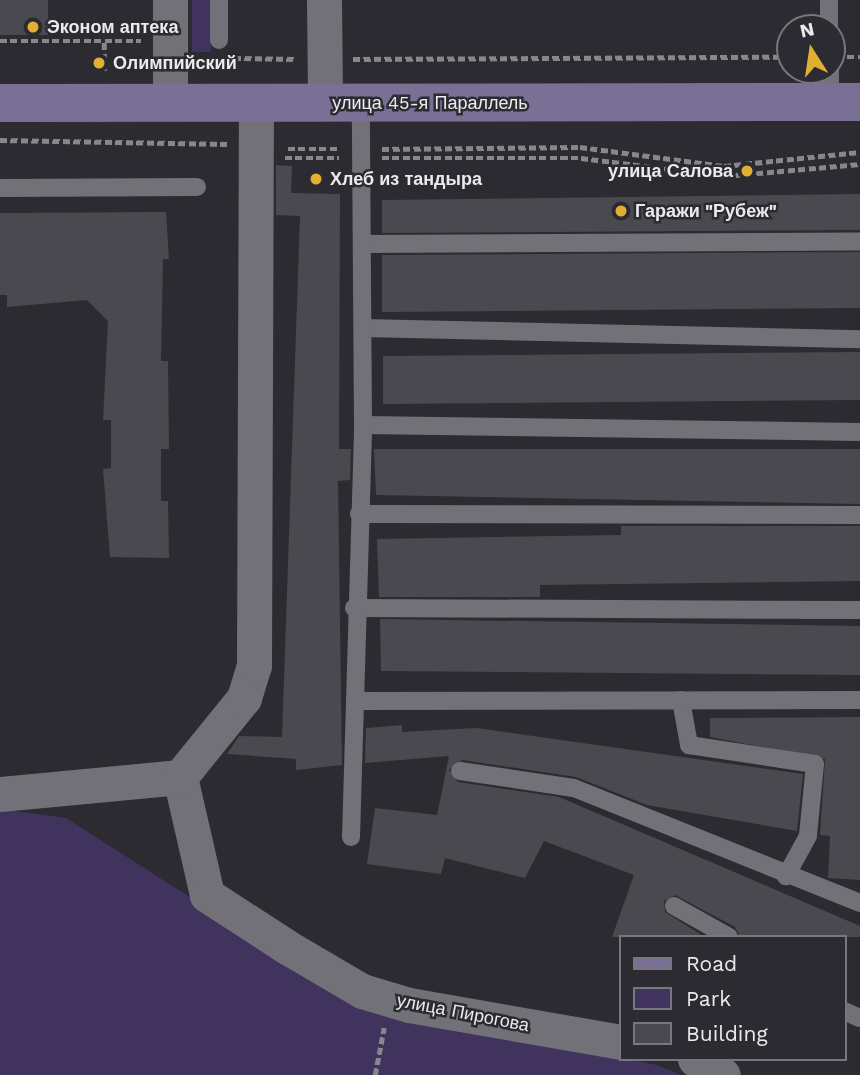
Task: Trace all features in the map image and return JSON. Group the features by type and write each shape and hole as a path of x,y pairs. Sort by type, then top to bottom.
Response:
{"main road":[{"name":"улица 45-я Параллель","path":"0,103 343,103 840,91"}],"street":[{"path":"170,0 170,102"},
{"path":"324,0 325,60 343,103"},
{"path":"0,794 180,777 244,698 254,666 256,103"},
{"name":"улица Пирогова","path":"180,777 207,895 351,984 390,999 618,1042"},
{"path":"698,1061 723,1075"}],"lane":[{"path":"219,0 220,48"},
{"path":"343,103 362,154 363,425 354,608 355,701 351,836"},
{"path":"0,188 197,187"},
{"path":"362,244 860,241"},
{"path":"363,328 860,339"},
{"path":"363,425 860,432"},
{"path":"359,514 860,515"},
{"path":"354,608 860,610"},
{"path":"681,700 689,746 816,764 808,836 786,876"},
{"path":"355,701 860,700"},
{"path":"460,771 574,788 786,876 860,903"},
{"path":"674,906 725,935"}],"path":[{"path":"0,41 170,41"},
{"path":"220,48 325,60 776,57"},
{"path":"0,140 362,154 581,158 725,176 860,163"},
{"path":"255,150 362,154 580,147 724,166 860,152"},
{"path":"375,1075 390,999"}],"green space":[{"path":"192,0 210,0 211,52 192,52"},
{"path":"0,809 66,818 368,1011 618,1058 618,1061 657,1065 681,1075 0,1075"}],"building":[{"path":"0,0 48,0 48,35 0,35"},
{"path":"276,165 292,166 291,193 340,194 339,449 351,449 350,480 338,481 342,765 296,770 296,759 227,754 239,736 282,737 300,216 276,215"},
{"name":"Гаражи \"Рубеж\"","path":"860,194 860,230 382,233 382,200"},
{"path":"166,212 169,259 163,259 161,361 168,361 169,449 161,449 161,501 168,501 169,558 110,557 103,469 111,468 111,420 103,420 108,321 87,300 7,307 7,295 0,295 0,213"},
{"path":"860,252 860,308 382,312 382,255"},
{"path":"860,352 860,400 383,404 383,356"},
{"path":"374,449 860,449 860,504 376,495"},
{"path":"621,526 860,526 860,581 540,585 540,597 379,597 377,539 621,535"},
{"path":"380,619 860,626 860,675 381,671"},
{"path":"860,717 860,880 828,878 830,836 820,835 825,759 710,737 710,718"},
{"path":"402,725 402,732 476,728 803,774 797,831 647,805 576,777 462,760 449,770 458,782 559,797 860,926 860,937 739,935 735,927 675,895 664,901 665,912 702,935 612,937 634,875 544,841 525,878 445,858 441,874 367,864 375,808 437,815 449,756 365,763 366,728"}],"place":[{"name":"Эконом аптека","path":"33,27"},
{"name":"Олимпийский","path":"99,63"},
{"name":"улица Салова","path":"747,171"},
{"name":"Хлеб из тандыра","path":"316,179"},
{"name":"Гаражи \"Рубеж\"","path":"621,211"}]}
